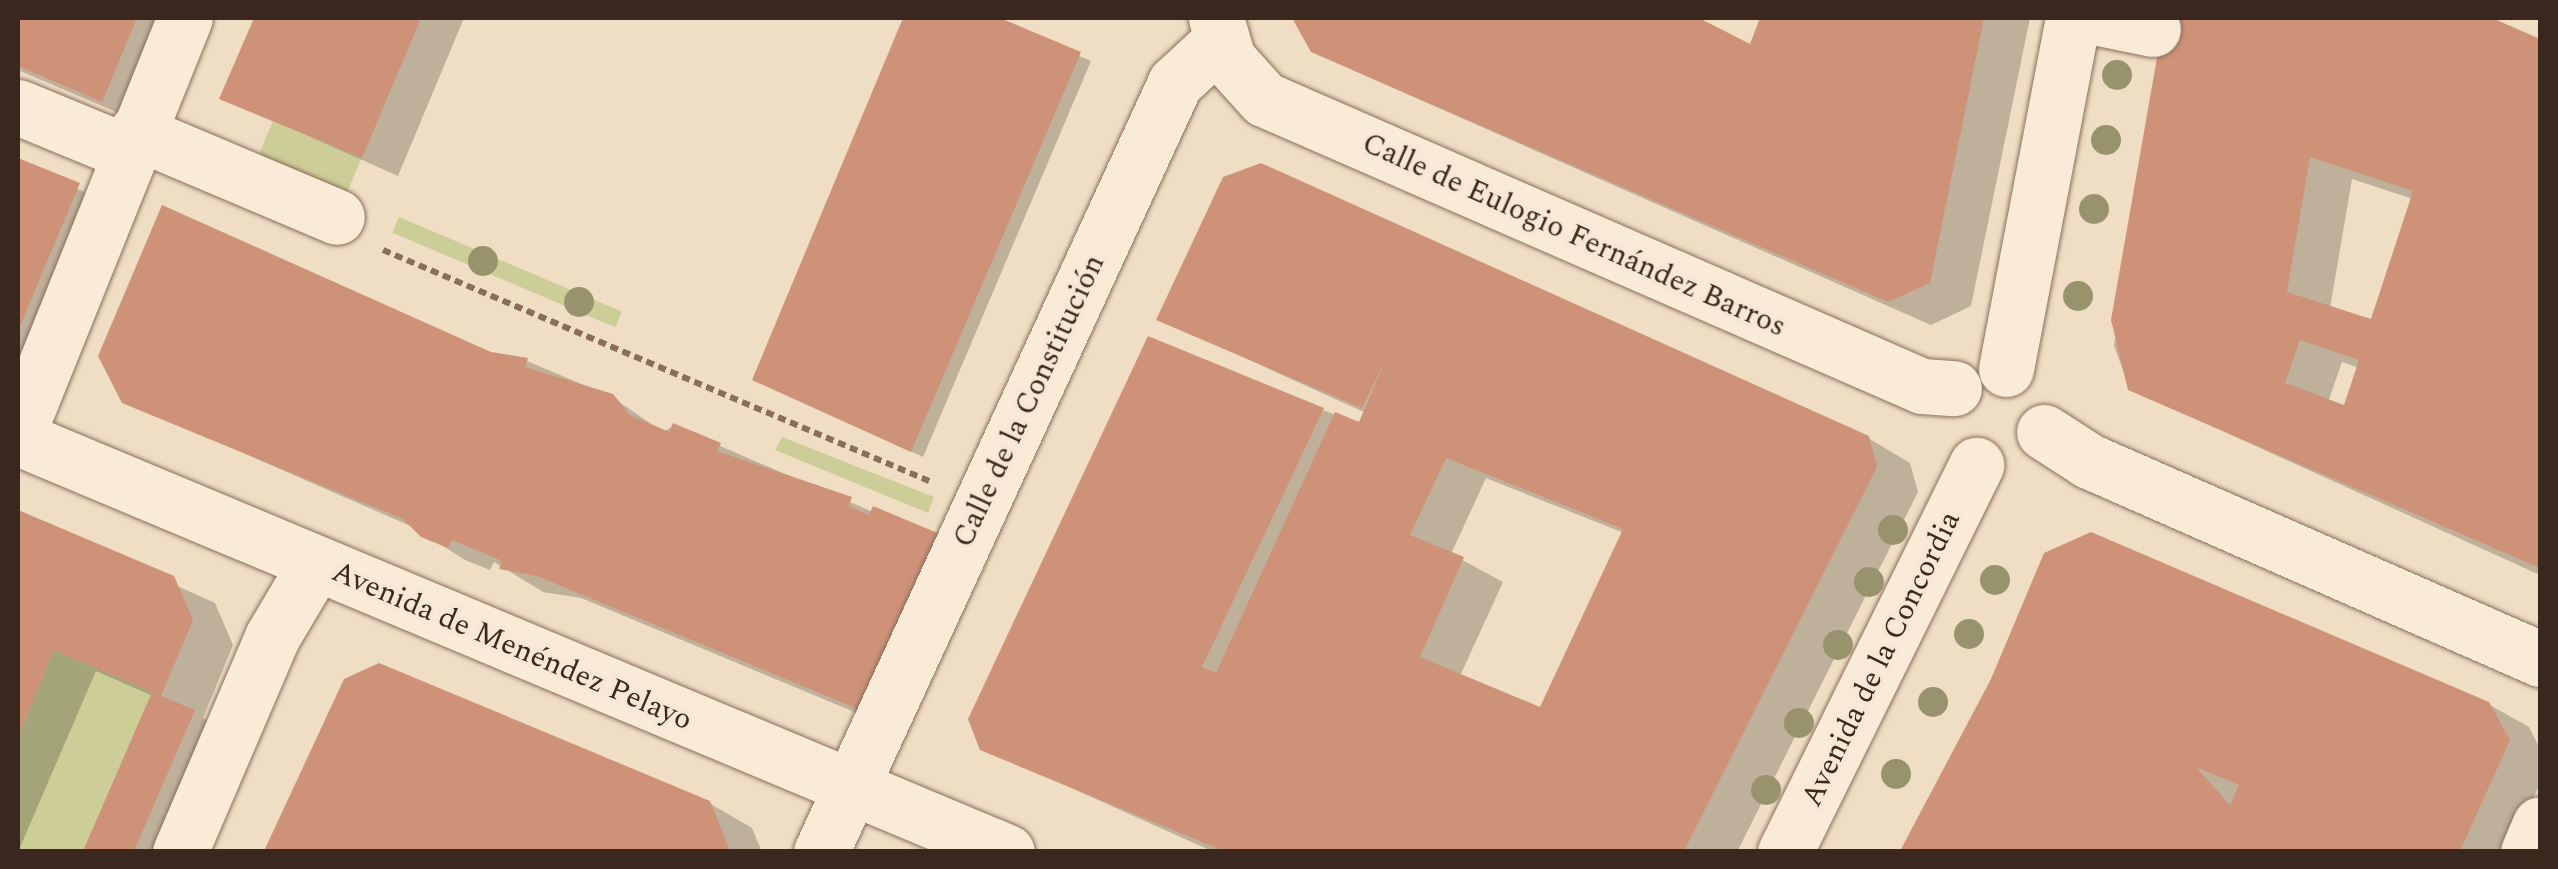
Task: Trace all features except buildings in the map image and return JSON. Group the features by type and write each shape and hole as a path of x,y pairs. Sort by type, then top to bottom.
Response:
{"street":[{"path":"18,435 131,142 186,18"},
{"path":"2006,368 2073,18"},
{"path":"2099,18 2153,29"},
{"name":"Calle de Eulogio Fernández Barros","path":"1218,30 1264,98 1922,386 1954,388"},
{"name":"Calle de la Constitución","path":"822,852 944,576 986,505 1175,83 1218,30"},
{"path":"18,107 131,142 353,231"},
{"path":"2006,368 2042,400 2044,432 2024,459 1976,465 1947,432 1954,388 1972,374 2006,368"},
{"path":"2044,432 2090,461 2540,659"},
{"name":"Avenida de Menéndez Pelayo","path":"18,435 316,564 1007,852"},
{"name":"Avenida de la Concordia","path":"1785,852 1976,465"},
{"path":"180,852 272,637 316,564"},
{"path":"2528,852 2540,824"}],"path":[{"path":"353,231 986,505"}],"green space":[{"path":"273,121 361,159 344,199 256,162"},
{"path":"399,217 622,312 615,327 392,233"},
{"path":"782,437 934,497 928,513 775,450"},
{"path":"54,650 152,692 84,851 18,852 18,736"}]}
